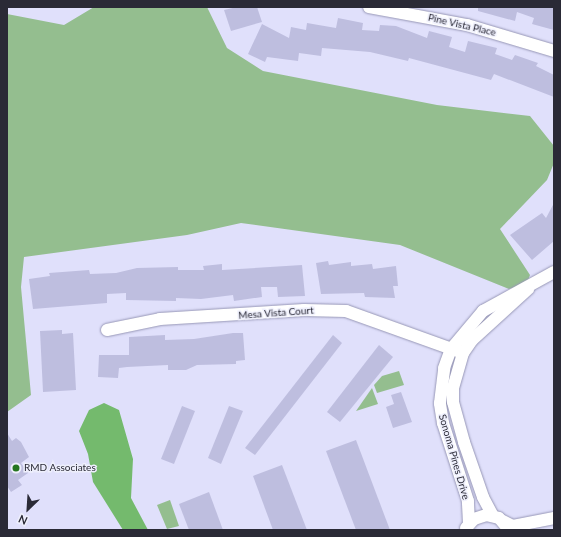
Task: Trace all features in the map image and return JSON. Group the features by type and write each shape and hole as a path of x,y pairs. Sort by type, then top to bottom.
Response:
{"street":[{"name":"Pine Vista Place","path":"369,7 467,25 554,51"},
{"name":"Sonoma Pines Drive","path":"467,527 468,501 443,423 440,403 444,368 451,349 483,311 506,296 529,288 554,272"},
{"name":"Sonoma Pines Drive","path":"502,522 483,497 453,402 453,388 463,353 482,329 512,306 529,288"},
{"name":"Mesa Vista Court","path":"107,330 160,320 304,310 346,311 463,353"},
{"path":"467,527 480,516 513,526 554,518"}],"green space":[{"path":"94,7 207,7 227,48 263,71 437,105 530,116 554,146 554,163 547,180 500,229 530,275 527,283 509,289 400,245 241,223 187,235 24,257 21,287 31,395 7,412 7,14 64,25"},
{"path":"399,371 404,385 377,393 374,385 382,376"},
{"path":"372,388 378,404 356,411"},
{"path":"104,403 119,410 133,459 131,498 148,530 123,530 93,482 88,454 79,431 89,410"},
{"path":"170,500 179,526 167,529 157,505"}],"building":[{"path":"237,7 257,7 262,22 231,31 224,10"},
{"path":"478,7 554,7 554,30 532,24 534,18 517,12 515,21 478,11"},
{"path":"338,18 363,23 362,30 379,31 380,25 396,26 427,38 429,31 452,37 449,47 465,52 468,41 497,48 495,54 512,60 515,55 538,63 536,66 554,75 554,97 494,74 491,80 409,58 408,61 370,52 322,48 321,56 299,53 298,61 267,57 265,62 248,54 262,24 289,38 291,27 306,30 307,23 336,28"},
{"path":"554,203 554,241 532,260 510,235 542,213 546,218"},
{"path":"328,261 329,265 351,262 351,266 372,264 373,269 396,266 398,286 393,286 395,298 365,297 364,293 321,294 316,263"},
{"path":"222,264 222,270 302,265 305,296 278,297 277,287 261,287 262,297 234,301 233,295 201,299 176,298 176,301 126,300 126,293 107,294 107,303 33,309 29,279 50,276 49,273 89,270 90,274 116,273 137,268 178,267 178,270 204,270 203,266"},
{"path":"62,330 62,334 73,333 76,390 43,392 40,331"},
{"path":"233,333 243,333 245,360 236,361 236,364 197,365 186,370 168,370 168,365 127,367 119,368 118,378 98,377 99,355 129,355 129,337 165,335 165,340 194,339"},
{"path":"333,335 342,343 255,455 245,448"},
{"path":"379,345 393,357 340,422 327,412"},
{"path":"401,392 412,422 393,428 386,407 394,404 391,395"},
{"path":"182,406 195,411 174,464 161,459"},
{"path":"229,406 243,411 221,464 208,458"},
{"name":"RMD Associates","path":"7,433 12,441 16,438 21,442 29,457 21,463 28,473 18,480 22,485 11,492 7,486"},
{"path":"356,440 390,530 356,530 326,451"},
{"path":"282,465 307,530 273,530 253,476"},
{"path":"209,492 223,530 189,530 179,504"}],"place":[{"name":"RMD Associates","path":"16,468"}]}
